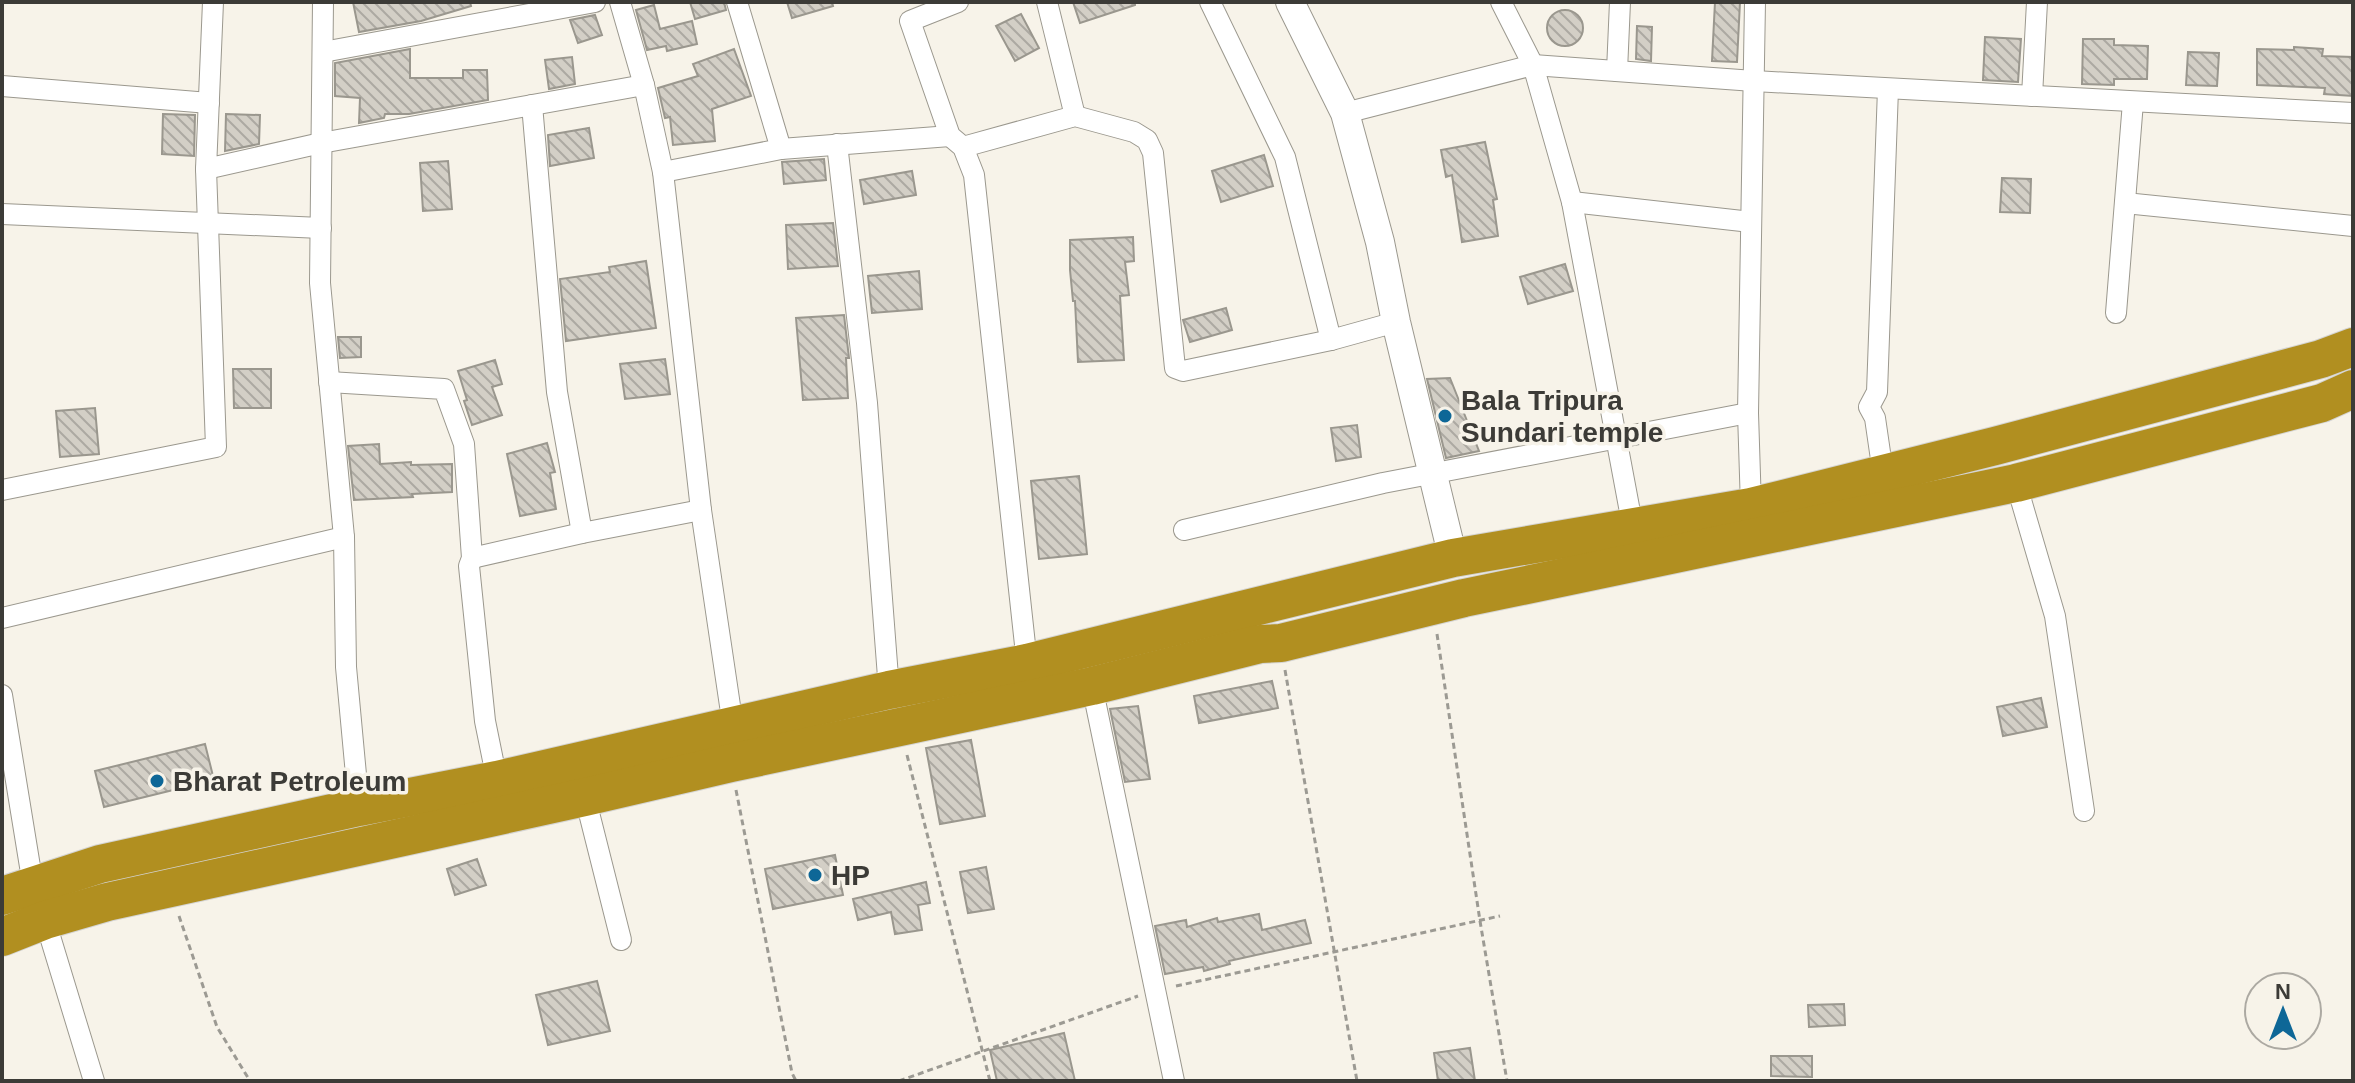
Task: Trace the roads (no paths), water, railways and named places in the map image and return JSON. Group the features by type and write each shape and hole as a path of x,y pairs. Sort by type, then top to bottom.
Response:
{"highway":[{"path":"2,937 45,920 107,902 585,797 889,690 1027,663 1453,558 1751,507 1995,446 2306,363 2353,347"},
{"path":"17,890 100,864 497,780 732,744 900,728 1092,686 1260,644 1281,643 1449,603 2016,483 2322,403 2353,389"}],"main road":[{"path":"1290,2 1345,113 1380,242 1396,322 1453,558"}],"street":[{"path":"2,490 216,447 206,169 213,2"},
{"path":"323,2 320,283 344,537 346,667 359,807"},
{"path":"323,52 486,11 595,2"},
{"path":"620,2 644,85 663,172 701,510 732,744"},
{"path":"737,2 781,149"},
{"path":"958,2 910,21 957,142 974,175 1027,663"},
{"path":"1047,2 1075,116"},
{"path":"1210,2 1285,157 1331,340"},
{"path":"1501,2 1533,65 1572,202 1633,528"},
{"path":"1617,71 1620,2"},
{"path":"1751,507 1748,413 1755,2"},
{"path":"2032,96 2037,2"},
{"path":"1345,113 1533,65 1888,89 2353,113"},
{"path":"206,169 321,143 644,85"},
{"path":"2,86 209,103"},
{"path":"1883,473 1875,418 1869,407 1877,392 1888,89"},
{"path":"2116,313 2133,102"},
{"path":"532,105 557,392 582,533"},
{"path":"663,172 781,149 837,144 957,142 1075,116 1134,132 1147,140 1153,153 1175,368 1183,371 1331,340 1396,322"},
{"path":"837,144 867,403 889,690"},
{"path":"1572,202 1751,222"},
{"path":"2125,203 2353,226"},
{"path":"2,214 321,228"},
{"path":"329,382 444,389 464,444 472,558 469,566 485,721 497,780"},
{"path":"1184,530 1383,483 1748,413"},
{"path":"2016,483 2055,616 2084,811"},
{"path":"472,558 701,510"},
{"path":"2,618 344,537"},
{"path":"1449,603 1453,558"},
{"path":"1092,686 1174,1081"},
{"path":"2,695 17,890"},
{"path":"585,797 621,940"},
{"path":"45,920 94,1081"}],"place":[{"name":"Bala Tripura Sundari temple","path":"1445,416"},
{"name":"Bharat Petroleum","path":"157,781"},
{"name":"HP","path":"815,875"}]}
